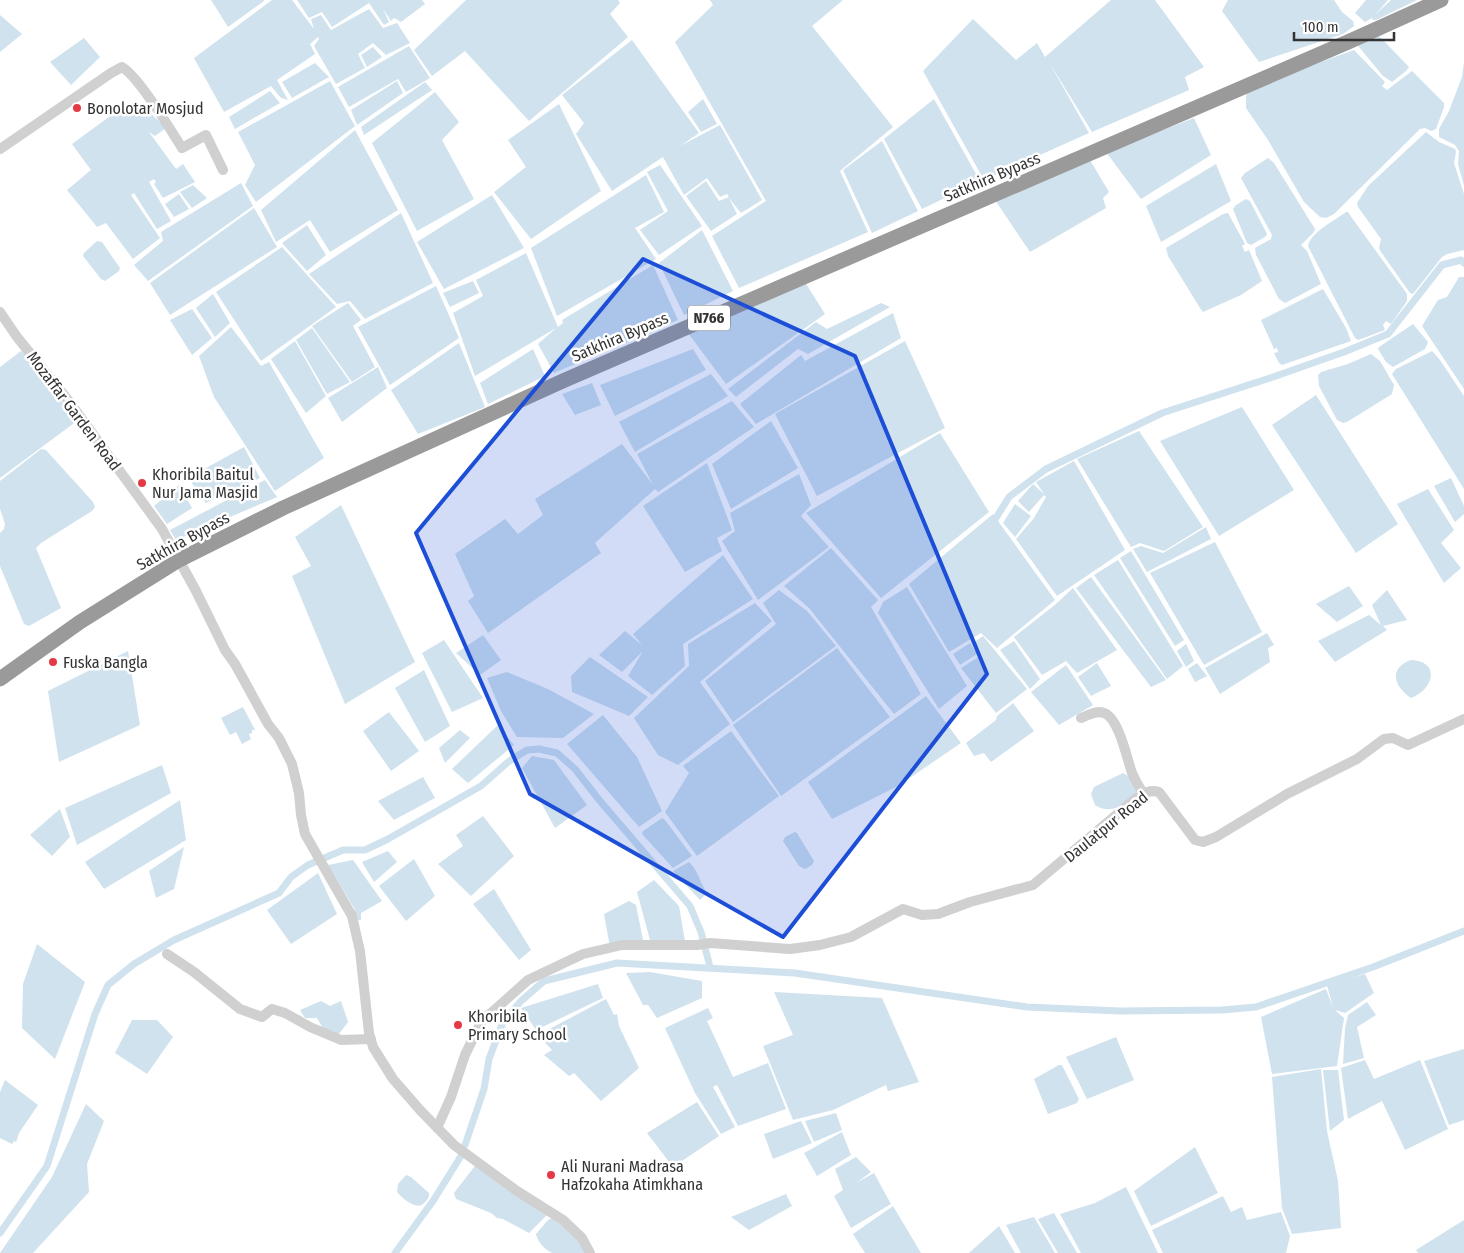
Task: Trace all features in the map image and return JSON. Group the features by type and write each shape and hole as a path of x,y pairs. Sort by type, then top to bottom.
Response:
{"highway":[{"name":"Satkhira Bypass","path":"0,679 80,622 179,560 282,508 565,380 1348,42 1441,0"}],"street":[{"path":"0,150 122,67 127,70 141,88 182,148 206,135 223,170"},
{"name":"Mozaffar Garden Road","path":"0,312 162,529 225,650 235,664 268,724 279,738 292,764 298,786 304,829 352,916 371,1039"},
{"path":"1081,718 1096,712 1103,712 1109,716 1123,744 1136,782 1143,794"},
{"name":"Daulatpur Road","path":"437,1128 451,1097 465,1055 481,1022 528,980 583,954 622,945 697,945 710,943 790,948 820,945 851,937 901,910 906,909 922,915 938,914 970,902 1033,885 1143,794 1152,790 1159,792 1195,840 1203,842 1216,837 1287,794 1357,759 1384,740 1393,738 1408,745 1464,719"},
{"path":"167,954 194,972 240,1009 262,1017 272,1008 341,1040 371,1039 373,1047 393,1079 437,1128 469,1158 563,1220 582,1238 590,1253"}],"highlighted area":[{"path":"643,259 855,356 987,674 783,937 530,794 416,533"}],"water":[{"path":"211,0 264,0 264,1 228,27"},
{"path":"272,0 292,0 314,29 311,19 321,15 331,30 369,9 383,28 397,23 410,43 386,55 373,43 358,54 365,68 336,84 314,46 319,39 318,37 310,44 315,54 277,80 288,100 281,98 271,86 224,112 194,58"},
{"path":"297,0 422,0 425,4 401,22 394,18 391,21 383,9 389,22 384,25 369,3 332,27 322,12 309,18"},
{"path":"466,0 618,0 620,3 610,14 628,37 529,121 465,51 432,76 414,50"},
{"path":"710,0 843,0 812,26 893,127 840,171 868,232 739,288 712,236 766,201 675,42 713,5"},
{"path":"1111,0 1155,0 1204,67 1185,77 1189,90 1092,132 1049,62 1089,133 984,180 923,71 973,19 1016,60 1037,43 1045,57"},
{"path":"1228,0 1334,0 1342,12 1353,21 1354,26 1343,34 1259,62 1222,11"},
{"path":"1366,0 1388,0 1375,15 1391,0 1417,0 1376,20 1372,18 1365,22 1355,13"},
{"path":"0,15 22,34 0,52"},
{"path":"1378,36 1409,67 1392,82 1383,76 1358,45"},
{"path":"84,38 100,57 71,85 50,62"},
{"path":"632,40 699,133 680,146 720,125 762,200 741,213 729,198 737,214 711,231 686,196 706,181 719,201 729,197 727,194 720,197 707,178 684,195 663,157 612,191 576,134 584,123 562,95"},
{"path":"409,46 430,78 406,92 398,79 349,107 338,87"},
{"path":"373,47 382,57 367,67 361,55"},
{"path":"1354,50 1385,82 1382,86 1387,90 1412,71 1444,103 1444,107 1436,129 1431,131 1425,128 1420,129 1334,214 1326,218 1320,217 1304,202 1268,140 1246,108 1246,96 1248,90 1253,87"},
{"path":"1464,62 1464,186 1458,164 1459,151 1455,145 1439,137 1439,129 1449,111 1462,77"},
{"path":"315,63 329,77 292,98 282,82"},
{"path":"330,81 355,126 256,202 245,185 255,165 238,132"},
{"path":"397,81 403,93 357,125 351,110"},
{"path":"425,82 432,90 364,135 361,127"},
{"path":"270,91 280,103 235,129 229,117"},
{"path":"435,92 459,122 442,140 474,199 417,231 372,143"},
{"path":"703,99 717,124 701,132 688,112"},
{"path":"934,99 980,181 922,209 884,139"},
{"path":"128,103 137,115 145,108 166,128 155,136 149,132 176,169 183,164 195,182 163,198 154,184 156,182 154,179 149,182 171,221 157,229 134,193 131,195 160,238 133,259 106,223 97,227 67,190 91,170 72,144"},
{"path":"559,104 601,191 531,239 494,192 526,167 508,140"},
{"path":"1194,118 1211,155 1141,199 1106,152"},
{"path":"355,130 398,210 330,252 310,220 276,242 261,210"},
{"path":"1426,132 1439,142 1455,149 1456,152 1454,163 1464,194 1464,250 1442,257 1413,294 1410,293 1381,252 1379,248 1381,239 1357,203 1368,186"},
{"path":"882,141 918,211 872,233 843,170"},
{"path":"1268,158 1274,163 1315,229 1301,245 1307,251 1321,284 1285,303 1279,299 1256,255 1255,248 1271,239 1272,235 1241,178 1245,173"},
{"path":"1090,160 1109,192 1103,198 1106,208 1030,252 995,200"},
{"path":"1216,164 1231,201 1161,242 1146,206"},
{"path":"660,165 702,226 659,255 640,230 668,211 647,172"},
{"path":"646,175 664,212 635,228 656,259 557,316 531,248"},
{"path":"241,183 253,206 148,281 134,265 163,241 161,232"},
{"path":"193,185 207,198 192,208 180,192"},
{"path":"179,194 189,209 174,217 165,204"},
{"path":"492,195 524,248 444,289 417,242"},
{"path":"1246,199 1250,201 1267,234 1251,245 1247,243 1233,209"},
{"path":"254,208 277,247 170,315 150,283"},
{"path":"1348,212 1407,294 1407,301 1391,324 1386,321 1383,325 1385,330 1358,340 1355,338 1308,246 1318,231"},
{"path":"401,213 433,283 365,319 350,301 337,304 309,274"},
{"path":"1228,213 1245,244 1242,246 1245,252 1249,250 1262,281 1241,295 1203,312 1168,256 1166,248 1223,214"},
{"path":"307,225 326,255 307,271 282,243"},
{"path":"702,230 733,291 684,315 659,263"},
{"path":"97,241 102,242 120,268 119,271 105,281 101,279 83,256"},
{"path":"282,247 336,307 261,361 216,292"},
{"path":"526,253 558,327 563,323 562,320 653,265 678,320 554,373 538,344 556,328 475,376 453,313 483,296 476,280"},
{"path":"1459,277 1464,277 1464,389 1422,326 1438,300 1447,297"},
{"path":"473,281 479,293 450,307 443,293"},
{"path":"805,282 825,314 726,384 688,333"},
{"path":"436,286 459,338 390,385 358,327"},
{"path":"1323,289 1346,328 1351,341 1282,365 1274,353 1278,352 1277,348 1274,349 1261,320"},
{"path":"213,294 230,323 215,337 196,308"},
{"path":"348,303 361,320 353,326 375,367 352,382 312,326"},
{"path":"881,303 890,307 808,354 798,349 736,397 728,389 816,322 827,329"},
{"path":"192,309 212,338 192,355 170,320"},
{"path":"893,313 901,338 756,424 740,404 801,355 805,361"},
{"path":"1413,324 1428,342 1425,349 1393,367 1386,362 1378,349"},
{"path":"231,327 261,366 269,362 324,458 275,491 214,397 199,356"},
{"path":"312,328 350,382 327,394 296,340"},
{"path":"295,341 326,396 306,413 271,359"},
{"path":"905,341 945,428 817,496 775,414"},
{"path":"459,343 485,407 418,434 391,390"},
{"path":"533,349 545,376 488,404 480,383"},
{"path":"693,349 706,370 615,416 600,385"},
{"path":"21,351 77,421 0,478 0,367"},
{"path":"1432,351 1464,396 1464,489 1392,374 1396,369"},
{"path":"1371,354 1380,361 1394,385 1392,394 1343,423 1337,420 1319,386 1318,375 1321,372 1348,364"},
{"path":"378,367 387,388 342,422 328,398"},
{"path":"711,374 728,396 635,452 619,422"},
{"path":"592,383 601,405 575,415 562,394"},
{"path":"1316,395 1398,524 1356,553 1272,425"},
{"path":"732,401 754,427 658,492 655,489 595,543 601,553 488,633 468,601 474,596 455,554 505,519 518,534 543,515 535,499 622,444 653,485 637,454"},
{"path":"1242,407 1294,490 1219,536 1160,441"},
{"path":"771,421 798,468 731,509 712,464"},
{"path":"1139,431 1203,527 1164,551 1140,543 1131,547 1077,459"},
{"path":"940,433 989,512 881,598 806,513"},
{"path":"244,447 260,478 206,503 188,478"},
{"path":"41,449 46,450 93,502 95,507 92,511 36,548 61,608 29,626 24,624 0,566 0,533 4,529 5,524 0,509 0,481"},
{"path":"1074,461 1125,550 1057,596 1016,539 1034,518 1046,497 1044,495 1029,512 1018,501 1033,484 1044,494 1036,482"},
{"path":"707,463 732,530 717,538 722,551 685,572 643,506"},
{"path":"799,474 811,505 801,516 829,547 758,600 722,541 735,531 730,513"},
{"path":"1451,478 1464,506 1464,514 1455,522 1434,486"},
{"path":"265,480 277,497 176,540 170,530"},
{"path":"179,485 192,508 167,524 154,506"},
{"path":"1428,489 1454,530 1441,543 1461,568 1444,583 1397,504"},
{"path":"1015,504 1031,516 1015,537 1003,523"},
{"path":"341,505 415,662 345,704 292,576 311,566 295,537"},
{"path":"993,514 1055,600 997,648 981,633 949,652 909,584"},
{"path":"1206,527 1211,539 1147,572 1133,549 1141,546 1163,553"},
{"path":"1215,542 1262,632 1204,665 1150,573"},
{"path":"831,548 878,600 871,607 921,694 894,714 809,608 784,586"},
{"path":"1131,551 1184,640 1175,646 1120,558"},
{"path":"723,555 753,599 683,644 685,666 652,695 628,676 643,651 622,672 599,655 625,631 642,645 633,634"},
{"path":"1118,560 1183,666 1167,679 1094,575"},
{"path":"1091,577 1166,680 1151,687 1076,588"},
{"path":"1349,586 1363,606 1337,622 1316,604"},
{"path":"907,587 967,686 939,709 878,613 883,602"},
{"path":"1073,588 1117,650 1077,673 1066,661 1042,675 1014,637"},
{"path":"779,590 807,611 836,646 733,722 705,681 776,624 763,603"},
{"path":"1387,590 1407,620 1383,626 1387,630 1335,662 1318,641 1369,615 1381,625 1372,605"},
{"path":"755,603 772,621 700,682 730,724 678,765 658,755 634,718 689,666 688,644"},
{"path":"1267,633 1274,645 1268,648 1270,662 1220,694 1205,668"},
{"path":"483,635 501,660 480,675 456,653"},
{"path":"983,636 1027,689 996,713 961,668 980,656 973,643"},
{"path":"444,640 483,698 452,712 422,653"},
{"path":"1014,641 1040,679 1030,689 1000,650"},
{"path":"970,643 977,654 960,665 953,654"},
{"path":"1186,644 1194,661 1186,667 1177,651"},
{"path":"837,648 890,717 781,796 733,725"},
{"path":"128,651 140,725 59,762 48,691"},
{"path":"590,657 648,697 629,716 572,692 571,676"},
{"path":"1411,660 1427,665 1431,676 1425,688 1411,698 1405,694 1398,684 1396,673 1403,664"},
{"path":"1097,663 1111,686 1091,696 1078,677"},
{"path":"1197,663 1207,676 1195,682 1188,669"},
{"path":"1066,665 1093,705 1059,725 1031,692"},
{"path":"424,670 450,726 425,742 395,688"},
{"path":"507,672 548,689 594,714 563,738 517,737 501,711 487,678"},
{"path":"926,696 961,743 898,786 832,819 808,782"},
{"path":"1013,703 1034,731 991,762 984,753 974,756 966,743 996,720 997,716"},
{"path":"243,707 255,730 252,730 252,733 249,734 251,739 242,744 236,732 230,735 221,718"},
{"path":"389,712 419,751 391,771 363,731"},
{"path":"603,715 637,757 662,811 639,827 567,744"},
{"path":"498,725 514,745 468,783 452,769"},
{"path":"460,730 470,738 445,763 439,748"},
{"path":"731,731 779,796 697,856 665,812 689,773 683,766"},
{"path":"532,756 554,760 587,805 555,828 522,768"},
{"path":"162,765 171,793 77,845 65,808"},
{"path":"1123,773 1133,779 1139,793 1113,809 1101,808 1095,805 1091,794 1094,787"},
{"path":"423,777 435,798 394,820 378,801"},
{"path":"180,800 186,840 104,889 85,862"},
{"path":"60,809 70,837 52,856 30,835"},
{"path":"483,816 514,856 471,896 438,864 463,846 456,835"},
{"path":"662,818 692,856 673,868 642,834 643,831"},
{"path":"795,832 814,861 812,865 805,869 799,866 783,841 785,837"},
{"path":"184,847 174,889 156,898 149,871"},
{"path":"388,851 397,862 374,882 362,862"},
{"path":"414,859 435,896 406,921 379,886"},
{"path":"353,860 382,901 361,913 361,920 358,920 354,908 328,865"},
{"path":"689,862 695,869 707,893 700,900 673,871"},
{"path":"318,873 337,914 291,944 267,910"},
{"path":"654,880 679,906 685,941 650,940 637,892"},
{"path":"494,889 531,950 519,960 473,904"},
{"path":"629,901 636,905 643,940 610,947 604,914"},
{"path":"37,944 85,982 55,1059 22,1028 23,984"},
{"path":"650,972 702,981 702,998 657,1018 648,1005 643,1005 626,973"},
{"path":"1365,974 1374,993 1345,1013 1335,1010 1344,1018 1337,1066 1272,1074 1261,1017 1326,989 1333,1008 1327,985"},
{"path":"598,984 603,998 536,1030 521,1008"},
{"path":"774,992 882,998 919,1082 888,1091 886,1085 833,1110 793,1120 763,1046 793,1035"},
{"path":"606,999 614,1015 617,1014 619,1026 639,1068 601,1101 574,1073 569,1076 544,1055 552,1050 538,1035"},
{"path":"321,1001 330,1006 341,1001 348,1022 339,1034 325,1032 317,1018 305,1018 300,1010"},
{"path":"1367,1002 1376,1015 1357,1027 1364,1058 1343,1064 1345,1028 1348,1015"},
{"path":"708,1008 713,1018 707,1021 733,1077 768,1063 786,1109 738,1126 717,1085 713,1087 735,1127 721,1134 695,1093 665,1028"},
{"path":"132,1020 157,1020 173,1037 147,1074 115,1053"},
{"path":"1116,1037 1134,1080 1087,1099 1066,1057"},
{"path":"1464,1049 1464,1120 1449,1125 1424,1061"},
{"path":"1365,1060 1374,1079 1420,1060 1448,1129 1405,1150 1382,1101 1348,1119 1341,1068"},
{"path":"1062,1065 1079,1099 1077,1103 1048,1114 1034,1079"},
{"path":"1321,1069 1327,1131 1338,1181 1341,1228 1292,1234 1282,1208 1272,1077"},
{"path":"1323,1070 1338,1070 1344,1120 1330,1131"},
{"path":"5,1080 38,1105 19,1133 16,1142 14,1141 12,1144 0,1138 0,1092"},
{"path":"697,1102 719,1136 673,1167 647,1133"},
{"path":"86,1104 104,1121 87,1164 89,1192 33,1253 0,1253 52,1177"},
{"path":"836,1113 842,1130 814,1142 805,1121"},
{"path":"801,1121 812,1143 773,1159 764,1134"},
{"path":"842,1132 851,1155 817,1176 804,1153"},
{"path":"1195,1147 1218,1193 1151,1226 1134,1191"},
{"path":"856,1157 871,1172 856,1183 874,1173 891,1204 851,1228 834,1196 843,1190 835,1169"},
{"path":"475,1166 547,1215 529,1233 503,1219 497,1218 491,1213 456,1199 454,1193"},
{"path":"406,1175 411,1177 429,1193 427,1199 421,1205 418,1206 410,1203 397,1192 398,1184"},
{"path":"1126,1187 1158,1253 1081,1253 1060,1214 1095,1203"},
{"path":"786,1194 792,1206 749,1230 731,1217"},
{"path":"1223,1196 1231,1212 1242,1207 1247,1220 1281,1212 1290,1236 1286,1253 1163,1253 1152,1230"},
{"path":"893,1206 921,1253 865,1253 853,1234"},
{"path":"1054,1213 1077,1253 1058,1253 1038,1219"},
{"path":"1034,1217 1055,1253 1021,1253 1006,1225"},
{"path":"552,1218 579,1239 586,1253 552,1253 544,1248 536,1234"},
{"path":"1464,1220 1464,1253 1418,1253 1416,1250"},
{"path":"999,1226 1015,1253 969,1253"}],"waterway":[{"path":"991,526 1009,497 1046,469 1162,413 1273,377 1388,334 1442,265 1461,260 1464,263"},
{"path":"0,1233 47,1166 95,1014 108,985 134,964 174,940 279,893 291,877 308,865 343,850 365,850 388,839 481,786 508,762 527,750 539,749 557,753 575,769 690,906 701,932 710,967"},
{"path":"465,1145 484,1089 489,1059 503,1022 521,1001 544,981 617,963 795,973 1027,1007 1120,1011 1222,1010 1256,1007 1373,967 1464,931"},
{"path":"395,1253 433,1201 461,1156"}],"place":[{"name":"Bonolotar Mosjud","path":"77,108"},
{"name":"Khoribila Baitul Nur Jama Masjid","path":"142,483"},
{"name":"Fuska Bangla","path":"53,662"},
{"name":"Khoribila Primary School","path":"458,1025"},
{"name":"Ali Nurani Madrasa Hafzokaha Atimkhana","path":"551,1175"}]}
